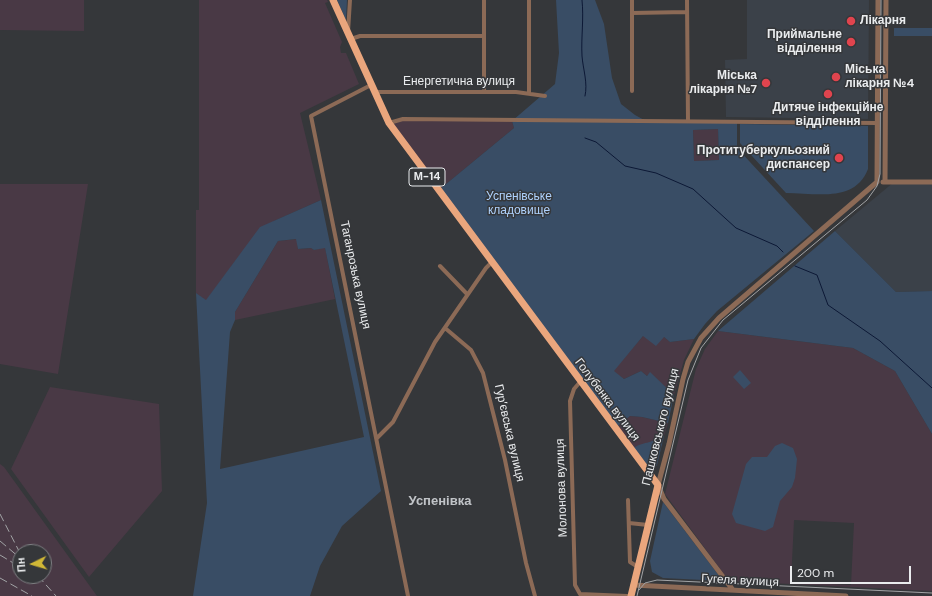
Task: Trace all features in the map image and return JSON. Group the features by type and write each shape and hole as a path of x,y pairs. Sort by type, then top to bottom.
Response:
{"highway":[{"name":"М-14","path":"333,0 347,22 350,36 389,123 492,263"},
{"name":"Голубенка вулиця","path":"492,263 658,485"},
{"name":"Пашковського вулиця","path":"631,596 658,485"}],"street":[{"path":"347,22 350,0"},
{"path":"484,0 484,92"},
{"path":"529,0 529,93"},
{"path":"632,0 632,91"},
{"path":"687,0 688,121"},
{"path":"878,0 877,182 932,182"},
{"path":"885,182 886,0"},
{"path":"632,13 687,12"},
{"path":"350,36 484,36"},
{"name":"Енергетична вулиця","path":"372,88 529,93 545,96"},
{"name":"Таганрозька вулиця","path":"372,88 310,116 377,438 408,596"},
{"path":"389,123 403,119 885,123"},
{"name":"Пашковського вулиця","path":"658,485 669,444 683,379 688,362 701,338 718,318 865,194 877,182"},
{"name":"Пашковського вулиця","path":"865,194 885,182"},
{"path":"377,438 393,422 432,347 467,294 486,268 492,263"},
{"path":"440,266 467,294"},
{"name":"Гур’євська вулиця","path":"445,328 471,350 483,373 506,460 526,563 535,596"},
{"name":"Молонова вулиця","path":"580,382 572,394 570,430 575,585 580,595"},
{"name":"Голубенка вулиця","path":"658,485 664,499 737,592"},
{"path":"628,500 630,562 638,567"},
{"path":"629,523 648,525"},
{"name":"Гугеля вулиця","path":"633,585 789,595 846,596"},
{"path":"580,595 627,596"}],"shaded area":[{"path":"0,0 84,0 84,31 0,30"},
{"path":"199,0 327,0 328,2 325,3 342,42 340,47 341,53 346,53 359,84 300,113 321,200 274,221 239,256 206,301 196,293 196,210 199,210"},
{"name":"Міська лікарня №4","path":"747,0 869,0 868,119 726,117 725,60 747,59"},
{"path":"389,121 512,121 514,128 440,189"},
{"path":"718,129 719,160 694,161 693,130"},
{"path":"894,182 932,183 932,291 896,292 835,231"},
{"path":"0,184 88,184 58,374 0,364"},
{"path":"297,239 298,249 311,248 314,250 325,247 335,299 235,320 235,312 278,241"},
{"path":"718,331 853,348 895,371 932,434 932,591 729,581 665,494 696,369 705,349","holes":["794,520 854,523 851,585 791,582"]},
{"path":"643,336 664,337 670,342 694,339 684,360 674,395 650,373 647,376 641,371 624,379 613,371"},
{"path":"50,387 159,404 162,491 89,577 11,469"},
{"path":"630,416 668,423 664,436 661,435 653,442 634,448 618,426"},
{"path":"0,464 4,467 97,596 0,596"}],"green space":[{"path":"337,0 347,0 346,20"},
{"name":"Успенівське кладовище","path":"556,0 595,0 604,24 612,78 621,104 635,115 646,121 737,123 737,148 814,231 717,311 694,339 670,342 664,337 656,346 643,336 614,371 624,379 641,371 647,376 650,372 674,395 668,423 630,416 618,426 440,189 514,128 512,121 555,84 559,53","holes":["718,129 719,160 694,161 693,130"]},
{"path":"894,28 932,28 932,36 894,36"},
{"path":"740,124 868,126 868,169 862,180 854,187 844,192 833,194 786,193 740,143"},
{"path":"321,200 381,491 342,526 320,566 310,596 193,596 207,503 196,293 206,300 260,227","holes":["296,239 298,249 311,248 314,250 325,248 364,437 220,469 230,332 235,320 235,312 278,241"]},
{"path":"835,231 896,292 932,291 932,434 895,371 853,348 718,331"},
{"path":"740,370 751,383 744,389 733,377"},
{"path":"661,435 664,436 657,465 654,469 650,468 634,448 641,444 650,442"},
{"path":"782,443 793,448 797,459 795,478 792,487 780,501 773,527 765,531 736,523 732,514 746,464 752,457 767,457 775,446"},
{"path":"663,502 723,581 663,578 652,572 650,561"}],"waterway":[{"path":"582,0 582,56 586,81 585,96"},
{"path":"585,138 596,142 625,166 656,173 693,189 736,228 777,246 783,252"},
{"path":"795,266 817,275 828,305 880,341 932,388"}],"tram line":[{"path":"637,596 688,380 701,348 723,320 867,200 877,186 880,174 881,0"},
{"path":"639,590 645,583 657,580 932,593"}],"railway":[{"path":"0,514 15,544"},
{"path":"0,541 12,551"},
{"path":"0,555 12,562"},
{"path":"0,578 32,596"},
{"path":"45,584 56,596"}],"place":[{"name":"Лікарня","path":"851,21"},
{"name":"Приймальне відділення","path":"851,42"},
{"name":"Міська лікарня №4","path":"836,77"},
{"name":"Міська лікарня №7","path":"766,83"},
{"name":"Дитяче інфекційне відділення","path":"828,94"},
{"name":"Протитуберкульозний диспансер","path":"839,158"}],"district":[{"name":"Успенівка","path":"440,502"}]}
